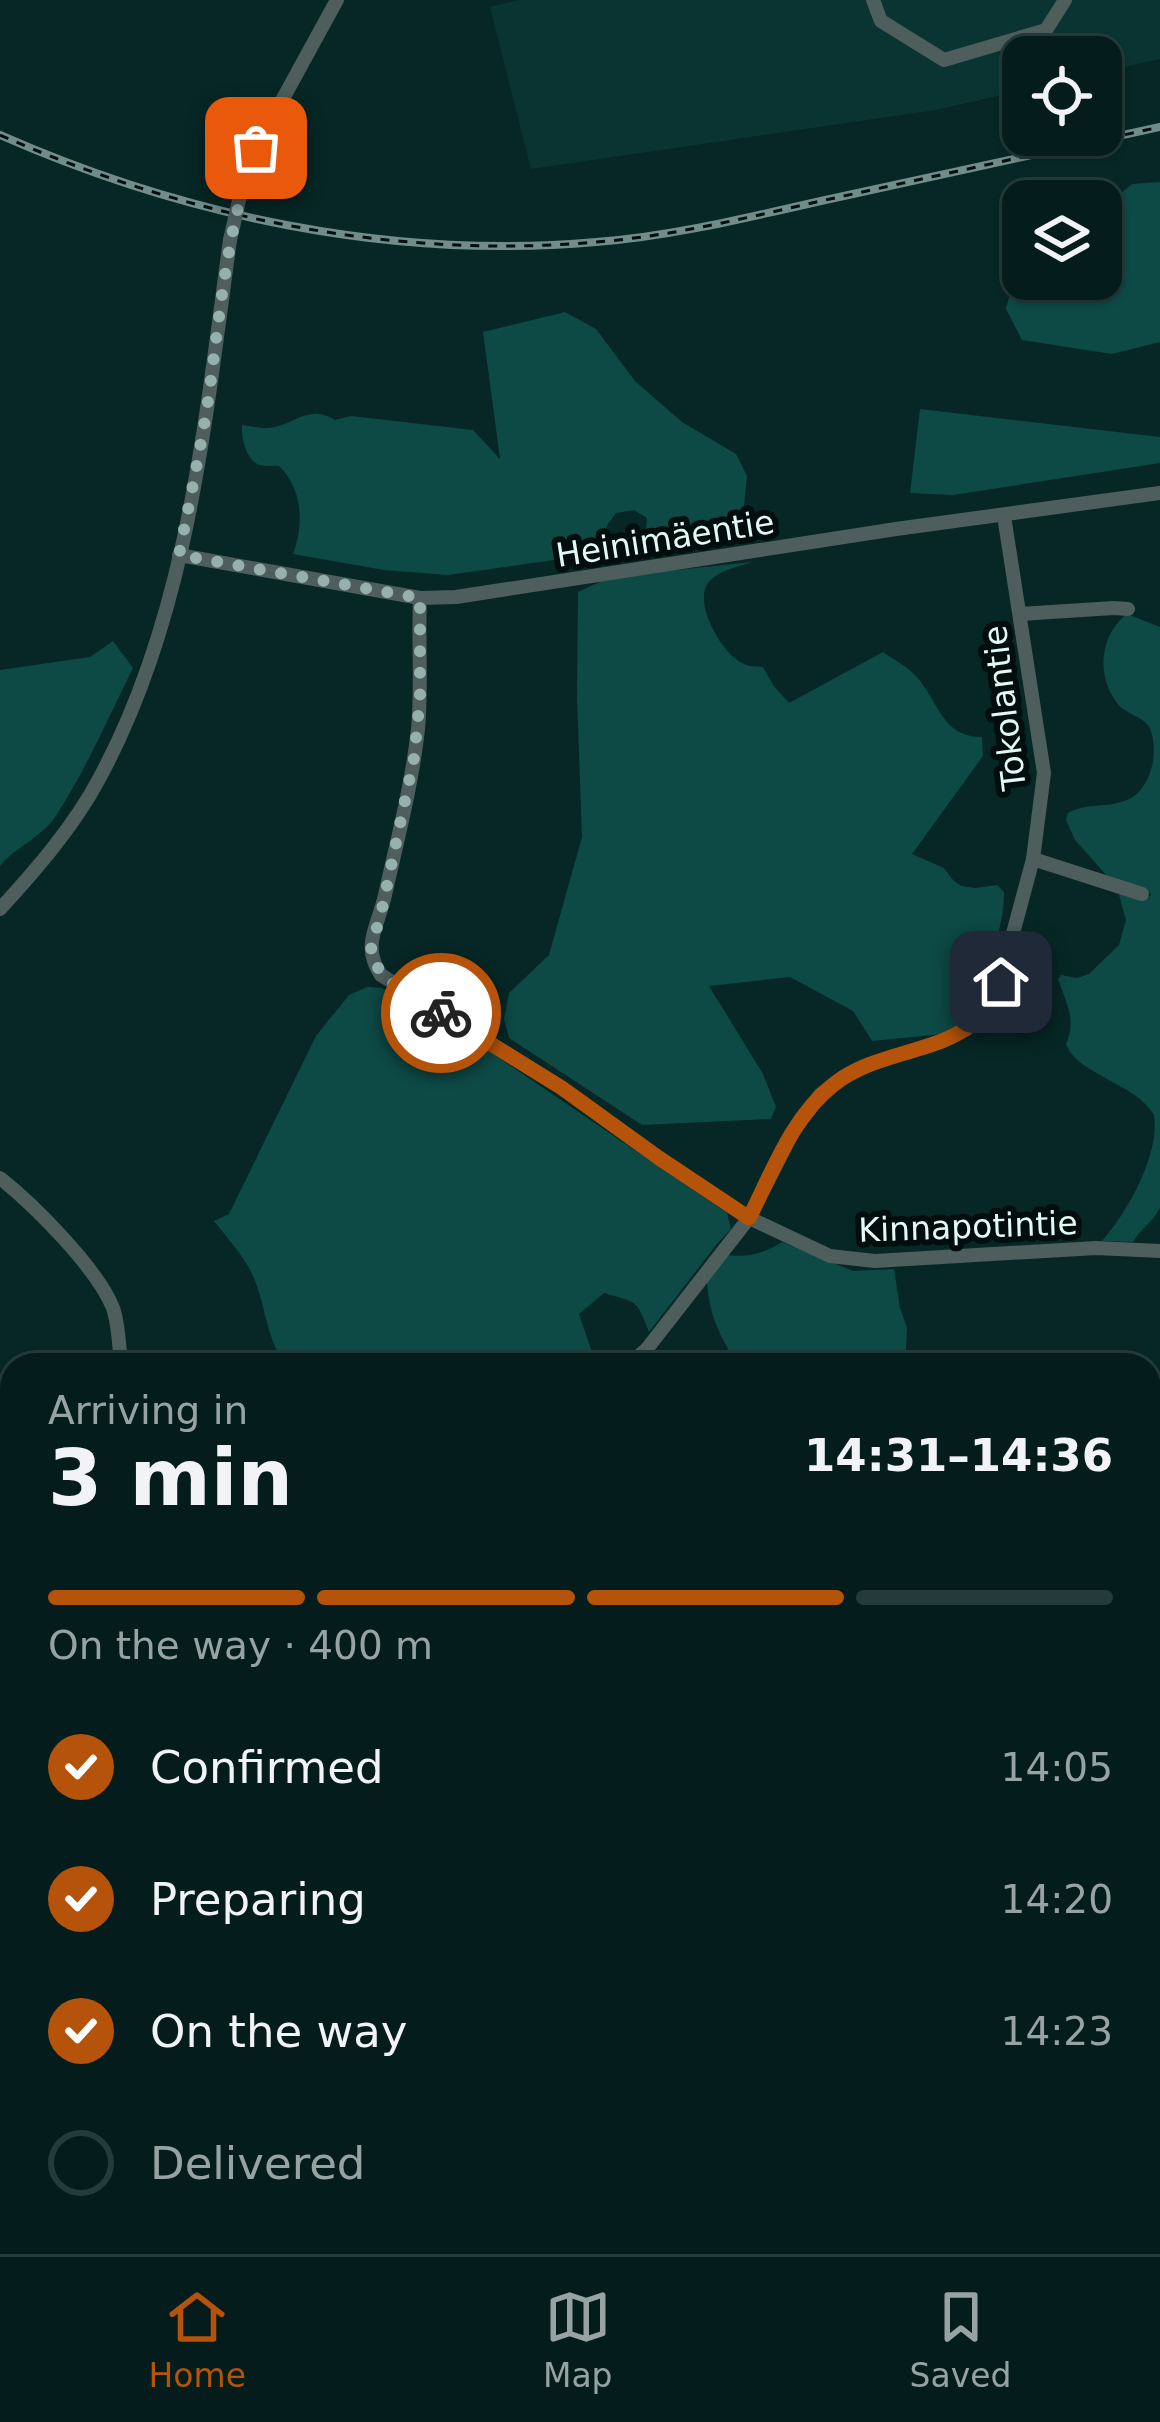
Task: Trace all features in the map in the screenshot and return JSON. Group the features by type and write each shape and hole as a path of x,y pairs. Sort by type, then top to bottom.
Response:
{"street":[{"path":"0,910 42,862 98,782 152,659 179,555 242,187 256,148 337,0"},
{"path":"873,0 881,21 944,59 1046,30 1065,0"},
{"name":"Heinimäentie","path":"179,555 420,598 456,597 1160,493"},
{"name":"Tokolantie","path":"642,1353 749,1218 812,1104 862,1067 957,1034 977,1022 1001,982 1033,859 1044,760 1004,516"},
{"name":"Kinnapotintie","path":"420,598 416,744 382,909 370,944 381,975 562,1088 749,1218 830,1256 852,1261 1096,1248 1160,1251"},
{"path":"1020,614 1128,609"},
{"path":"1033,859 1142,895"},
{"path":"0,1178 54,1228 102,1288 117,1321 120,1353"}],"shaded area":[{"path":"518,0 1160,0 1160,59 1122,67 1122,36 1002,36 1002,95 936,110 531,169 490,7"},
{"path":"1160,182 1160,342 1112,354 1022,340 1006,309 1008,300 1122,300 1122,192 1132,184"},
{"path":"565,312 596,329 635,381 682,422 736,454 747,476 744,506 730,520 645,541 647,518 634,510 616,513 597,554 448,575 384,570 293,554 300,519 293,485 279,466 260,465 251,459 242,425 271,428 319,414 335,420 351,416 473,430 500,459 483,332"},
{"path":"920,409 1160,437 1160,463 953,495 910,493"},
{"path":"752,562 708,583 704,592 707,615 727,650 744,664 763,667 789,703 883,652 915,675 949,724 969,736 982,737 983,756 912,854 944,868 961,886 997,885 1004,892 1000,925 962,1025 943,1034 872,1041 853,1011 790,977 709,986 763,1074 776,1107 771,1119 642,1125 509,1038 504,1019 509,993 549,955 582,837 578,592 610,577"},
{"path":"1127,614 1160,627 1160,1208 1133,1242 1102,1241 1140,1182 1152,1148 1154,1115 1140,1099 1073,1056 1066,1044 1070,1019 1058,979 1089,974 1119,945 1126,920 1118,891 1145,900 1151,895 1147,889 1108,877 1075,840 1066,820 1075,810 1131,798 1149,775 1152,733 1145,722 1118,704 1104,669 1111,633"},
{"path":"113,641 133,668 96,744 49,824 0,866 0,670 90,657"},
{"path":"367,987 382,988 480,1045 727,1213 731,1229 649,1332 634,1304 604,1293 579,1314 592,1353 278,1353 249,1268 214,1221 229,1214 316,1036 349,995"},
{"path":"782,1242 853,1271 894,1269 907,1328 906,1353 731,1353 716,1325 707,1282 728,1255 769,1249"}],"railway":[{"path":"0,135 143,189 217,210 367,238 520,246 684,230 1160,127"}],"way so far":[{"path":"256,148 230,240 207,408 179,555 420,598 418,730 370,953 381,975 441,1013"}],"route":[{"path":"441,1013 562,1088 749,1218 794,1130 820,1095 862,1067 968,1029 985,1013 1001,982"}]}
